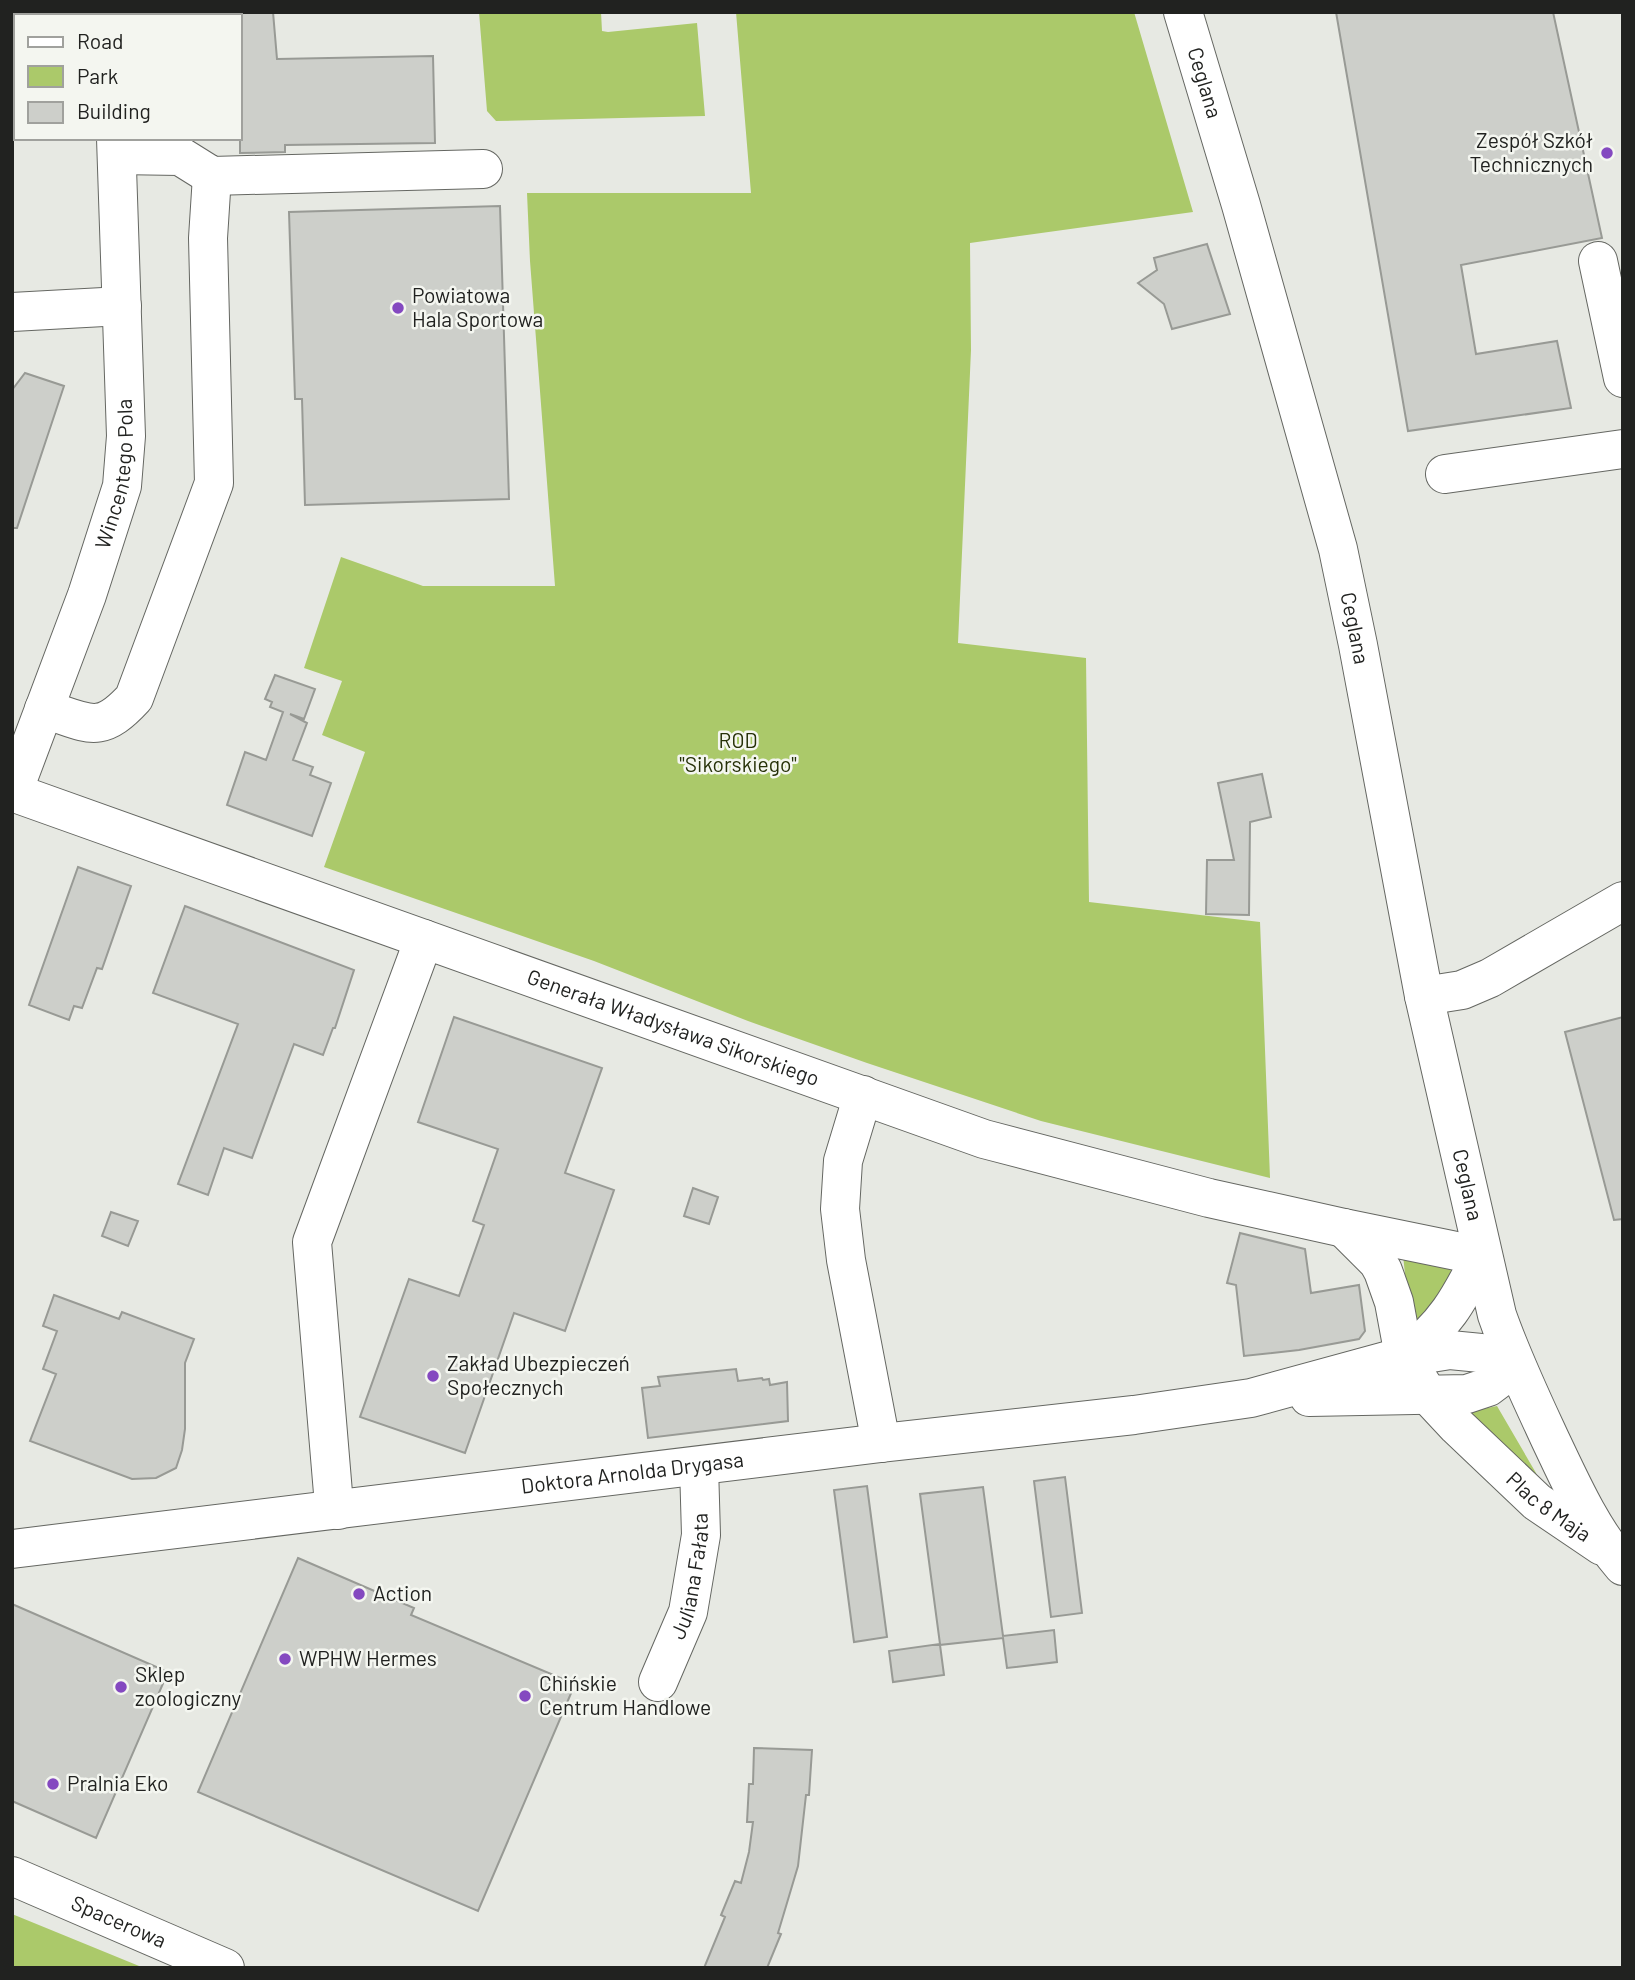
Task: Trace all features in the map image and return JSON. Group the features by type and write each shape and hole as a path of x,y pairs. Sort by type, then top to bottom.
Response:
{"street":[{"name":"Ceglana","path":"1183,12 1241,205 1338,549 1424,996 1481,1256"},
{"path":"116,147 180,156 212,176 483,169"},
{"name":"Wincentego Pola","path":"13,792 92,582 122,486 127,436 116,147"},
{"path":"44,709 87,723 104,723 118,716 134,698 214,483 208,238 212,176"},
{"path":"1598,261 1623,378"},
{"path":"12,312 122,306"},
{"path":"1445,474 1623,449"},
{"name":"Generała Władysława Sikorskiego","path":"13,792 951,1128 1041,1155 1209,1198 1344,1228"},
{"path":"1424,996 1462,990 1490,978 1623,901"},
{"path":"338,1510 333,1493 312,1242 424,939"},
{"path":"863,1095 843,1161 840,1209 846,1260 881,1443"},
{"path":"1344,1228 1481,1256 1450,1313 1425,1341 1405,1356"},
{"name":"Plac 8 Maja","path":"1344,1228 1378,1262 1387,1279 1405,1356 1429,1396 1537,1502 1617,1559"},
{"name":"Plac 8 Maja","path":"1481,1256 1497,1315 1516,1366 1591,1521 1617,1559"},
{"path":"1405,1356 1450,1350 1469,1351 1516,1366"},
{"name":"Doktora Arnolda Drygasa","path":"12,1549 881,1443 1134,1415 1251,1398 1405,1356"},
{"path":"1429,1396 1452,1396 1480,1391 1516,1366"},
{"name":"Doktora Arnolda Drygasa","path":"1251,1398 1429,1396"},
{"name":"Juliana Fałata","path":"658,1682 688,1612 701,1535 699,1466"},
{"name":"Spacerowa","path":"12,1876 225,1968"}],"green space":[{"path":"479,12 601,12 602,31 608,32 697,23 705,116 496,121 487,111"},
{"name":"ROD \"Sikorskiego\"","path":"736,12 1134,12 1193,212 970,243 971,350 958,643 1086,658 1089,902 1260,922 1270,1178 1041,1121 748,1021 594,961 324,867 365,752 322,735 342,681 304,668 341,557 423,586 555,586 527,193 751,193"},
{"path":"1403,1255 1450,1267 1451,1274 1444,1291 1411,1331"},
{"path":"1497,1406 1536,1473 1539,1483 1468,1412"},
{"path":"12,1914 144,1968 12,1968"}],"building":[{"path":"273,12 277,59 433,56 435,143 285,145 285,152 240,153 240,14"},
{"path":"1336,12 1553,12 1602,238 1461,265 1476,354 1557,341 1571,408 1408,431"},
{"name":"Powiatowa Hala Sportowa","path":"500,206 509,499 305,505 302,399 295,399 289,212"},
{"path":"1207,244 1230,314 1172,329 1164,304 1138,283 1157,270 1154,258"},
{"path":"25,373 64,386 17,528 12,528 12,390"},
{"path":"275,675 315,689 304,719 290,714 307,723 293,760 313,767 310,775 331,783 312,836 227,805 245,752 266,760 283,712 270,707 272,702 265,699"},
{"path":"1262,774 1271,817 1250,822 1249,915 1206,914 1207,860 1234,860 1218,783"},
{"path":"78,867 131,886 102,969 97,968 82,1008 74,1006 69,1020 29,1005"},
{"path":"185,906 354,970 323,1055 294,1044 252,1158 224,1148 208,1195 178,1184 238,1024 153,993"},
{"path":"454,1017 602,1068 565,1173 614,1190 565,1331 514,1313 465,1453 360,1417 409,1279 459,1296 484,1225 473,1221 498,1149 418,1122"},
{"path":"1623,1017 1623,1219 1614,1220 1565,1032"},
{"path":"693,1188 718,1197 709,1224 684,1216"},
{"path":"111,1212 138,1221 128,1246 102,1236"},
{"path":"1240,1233 1305,1249 1311,1293 1359,1285 1365,1331 1359,1339 1299,1350 1244,1356 1236,1285 1227,1283"},
{"path":"54,1295 119,1319 122,1312 194,1339 185,1363 185,1429 176,1468 156,1478 132,1479 30,1441 56,1374 43,1369 57,1331 43,1326"},
{"path":"736,1369 738,1381 762,1378 769,1379 770,1385 787,1382 788,1421 648,1438 642,1388 660,1386 658,1377"},
{"path":"1065,1477 1082,1613 1051,1617 1034,1481"},
{"path":"867,1486 887,1637 854,1642 834,1490"},
{"path":"983,1487 1003,1636 1054,1630 1057,1662 1007,1668 1003,1638 940,1645 944,1675 893,1682 889,1651 940,1644 920,1494"},
{"path":"298,1558 414,1608 411,1615 575,1684 478,1911 198,1792"},
{"path":"12,1604 168,1672 96,1838 12,1801"},
{"path":"754,1748 812,1750 809,1795 806,1795 798,1866 778,1933 781,1934 767,1968 704,1968 725,1917 721,1915 735,1881 741,1883 749,1852 753,1822 747,1822 749,1784 753,1784"}],"place":[{"name":"Zespół Szkół Technicznych","path":"1607,153"},
{"name":"Powiatowa Hala Sportowa","path":"398,308"},
{"name":"Zakład Ubezpieczeń Społecznych","path":"433,1376"},
{"name":"Action","path":"359,1594"},
{"name":"WPHW Hermes","path":"285,1659"},
{"name":"Sklep zoologiczny","path":"121,1687"},
{"name":"Chińskie Centrum Handlowe","path":"525,1696"},
{"name":"Pralnia Eko","path":"53,1784"}]}
